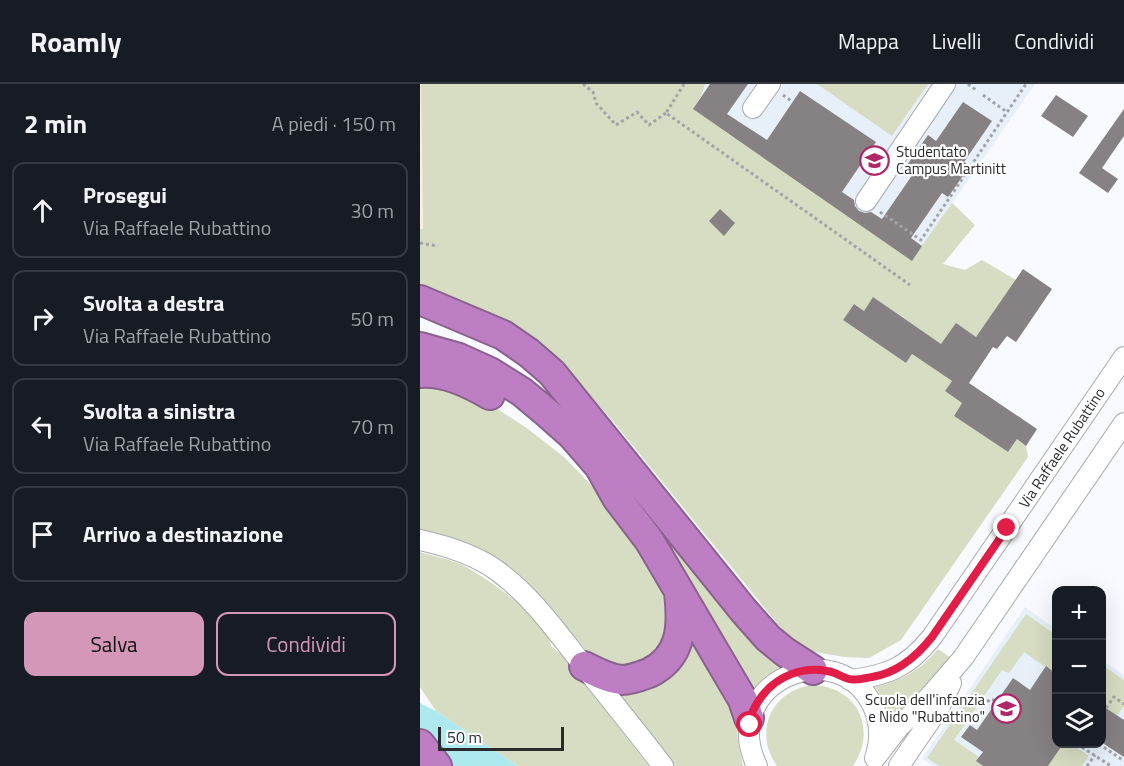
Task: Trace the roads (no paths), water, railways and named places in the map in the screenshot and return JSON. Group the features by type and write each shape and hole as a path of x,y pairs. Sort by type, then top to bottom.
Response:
{"highway":[{"path":"420,300 503,335 552,373 750,618 768,638 813,670"},
{"path":"420,332 463,342 505,360 542,384 600,432"},
{"path":"420,347 459,358 490,372 522,392 572,435 599,466 617,498"},
{"path":"420,373 446,375 472,384 537,422 571,451 617,498 649,540 743,700 749,718"},
{"path":"584,666 607,677 623,680 639,677 658,668 672,654 680,636 682,615 679,591"},
{"path":"420,744 437,766"}],"street":[{"path":"753,108 770,84"},
{"path":"866,201 945,84"},
{"name":"Via Raffaele Rubattino","path":"849,680 874,676 891,670 908,662 921,650 995,547 1124,357"},
{"name":"Via Raffaele Rubattino","path":"873,762 899,727 963,658 1124,423"},
{"path":"420,540 474,557 496,570 520,590 552,624 663,766"},
{"name":"Via Raffaele Rubattino","path":"899,766 940,706 963,658"},
{"name":"Via Raffaele Rubattino","path":"749,718 762,696 774,684 795,672 813,670 835,673 856,684 867,696 875,711 880,734 873,762"},
{"path":"749,718 751,749 757,766"}],"water":[{"path":"420,703 436,711 518,766 434,766 420,758"}],"place":[{"name":"Studentato Campus Martinitt","path":"875,161"},
{"name":"Scuola dell'infanzia e Nido \"Rubattino\"","path":"1006,709"}]}
